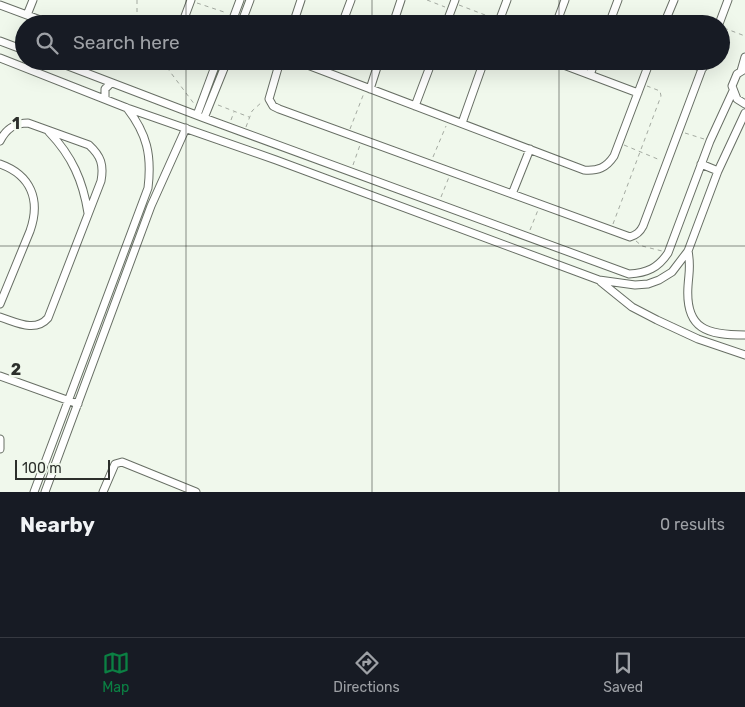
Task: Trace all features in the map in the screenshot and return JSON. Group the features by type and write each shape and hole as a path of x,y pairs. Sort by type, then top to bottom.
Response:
{"street":[{"path":"0,5 27,15 33,0"},
{"path":"185,15 191,0"},
{"path":"235,15 240,0"},
{"path":"244,15 250,0"},
{"path":"296,15 301,0"},
{"path":"345,15 351,0"},
{"path":"396,15 401,0"},
{"path":"502,15 507,0"},
{"path":"559,15 565,0"},
{"path":"612,15 618,0"},
{"path":"668,15 674,0"},
{"path":"723,15 728,0"},
{"path":"0,41 15,47"},
{"path":"76,70 438,205 629,274 640,274 659,264 668,253 710,141 733,91 733,82 743,70 745,57"},
{"path":"0,58 15,64"},
{"path":"31,70 127,108 276,160 599,280 635,285 648,284 672,272 688,251 718,171 745,113"},
{"path":"200,115 214,70"},
{"path":"200,115 211,102 224,70"},
{"path":"277,70 269,99 273,106 279,110 630,237 641,231 702,70"},
{"path":"319,70 584,170 593,171 602,168 614,156 647,70"},
{"path":"368,88 375,70"},
{"path":"415,106 429,70"},
{"path":"462,123 481,70"},
{"path":"577,70 638,93"},
{"path":"590,75 592,70"},
{"path":"82,90 88,83 88,75"},
{"path":"105,98 105,89 111,83"},
{"path":"209,84 217,87"},
{"path":"733,91 737,99 745,104"},
{"path":"34,492 148,188 150,171 147,145 137,121 127,108"},
{"path":"0,141 6,131 12,126 28,123 89,146 96,152 101,161 103,171 101,181 48,318 44,323 33,327 0,317"},
{"path":"45,492 152,206 186,128"},
{"path":"48,130 61,144 71,160 85,195 88,214"},
{"path":"512,194 530,149"},
{"path":"0,164 19,174 27,183 33,194 35,206 34,219 30,231 0,304"},
{"path":"701,164 718,171"},
{"path":"358,192 365,184 365,178"},
{"path":"381,200 383,190 388,186"},
{"path":"688,251 691,266 688,300 689,311 693,320 701,327 720,335 745,335"},
{"path":"599,280 632,307 656,320 698,339 745,355"},
{"path":"0,376 78,404"},
{"path":"0,439 0,449"},
{"path":"103,492 115,464 122,462 196,492"}],"path":[{"path":"137,0 137,15"},
{"path":"191,0 235,15"},
{"path":"427,0 454,4 482,15"},
{"path":"730,30 745,36"},
{"path":"168,70 200,115"},
{"path":"611,230 662,93 660,90 642,84"},
{"path":"348,134 368,88"},
{"path":"243,132 255,107 269,99"},
{"path":"211,102 249,117"},
{"path":"229,127 235,111"},
{"path":"430,164 448,118"},
{"path":"679,131 710,141"},
{"path":"350,172 362,140"},
{"path":"619,143 667,163"},
{"path":"438,205 451,172"},
{"path":"528,237 540,205"},
{"path":"630,237 642,246 668,253"}]}
